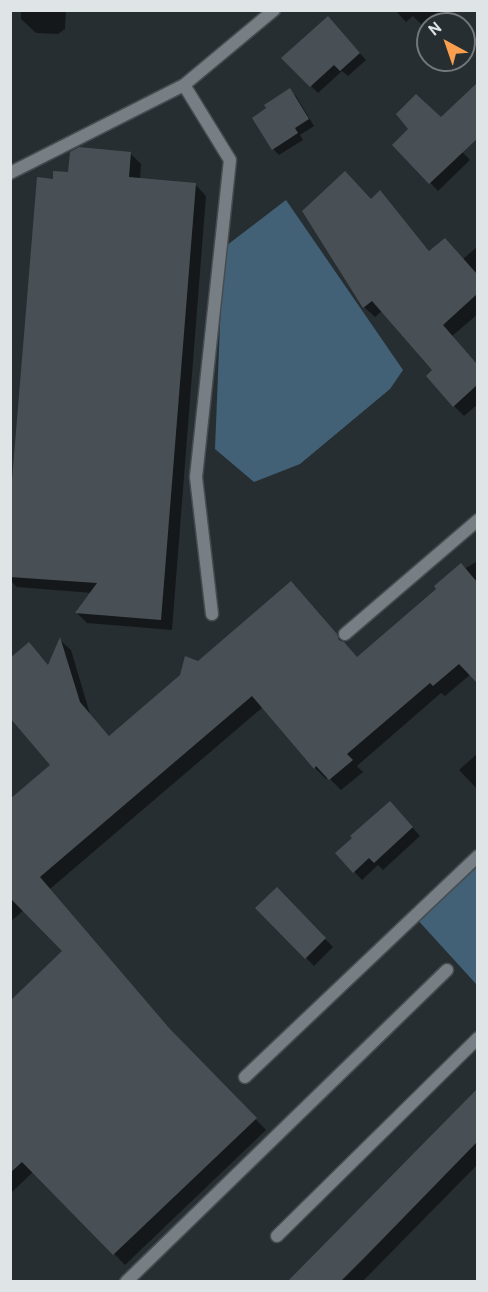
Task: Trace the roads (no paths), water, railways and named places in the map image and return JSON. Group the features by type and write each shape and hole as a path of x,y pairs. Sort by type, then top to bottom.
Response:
{"lane":[{"path":"10,173 184,85 274,10"},
{"path":"184,85 230,160 196,477 212,614"},
{"path":"345,634 477,520"},
{"path":"245,1077 477,856"},
{"path":"126,1281 447,970"},
{"path":"277,1236 477,1038"}]}
